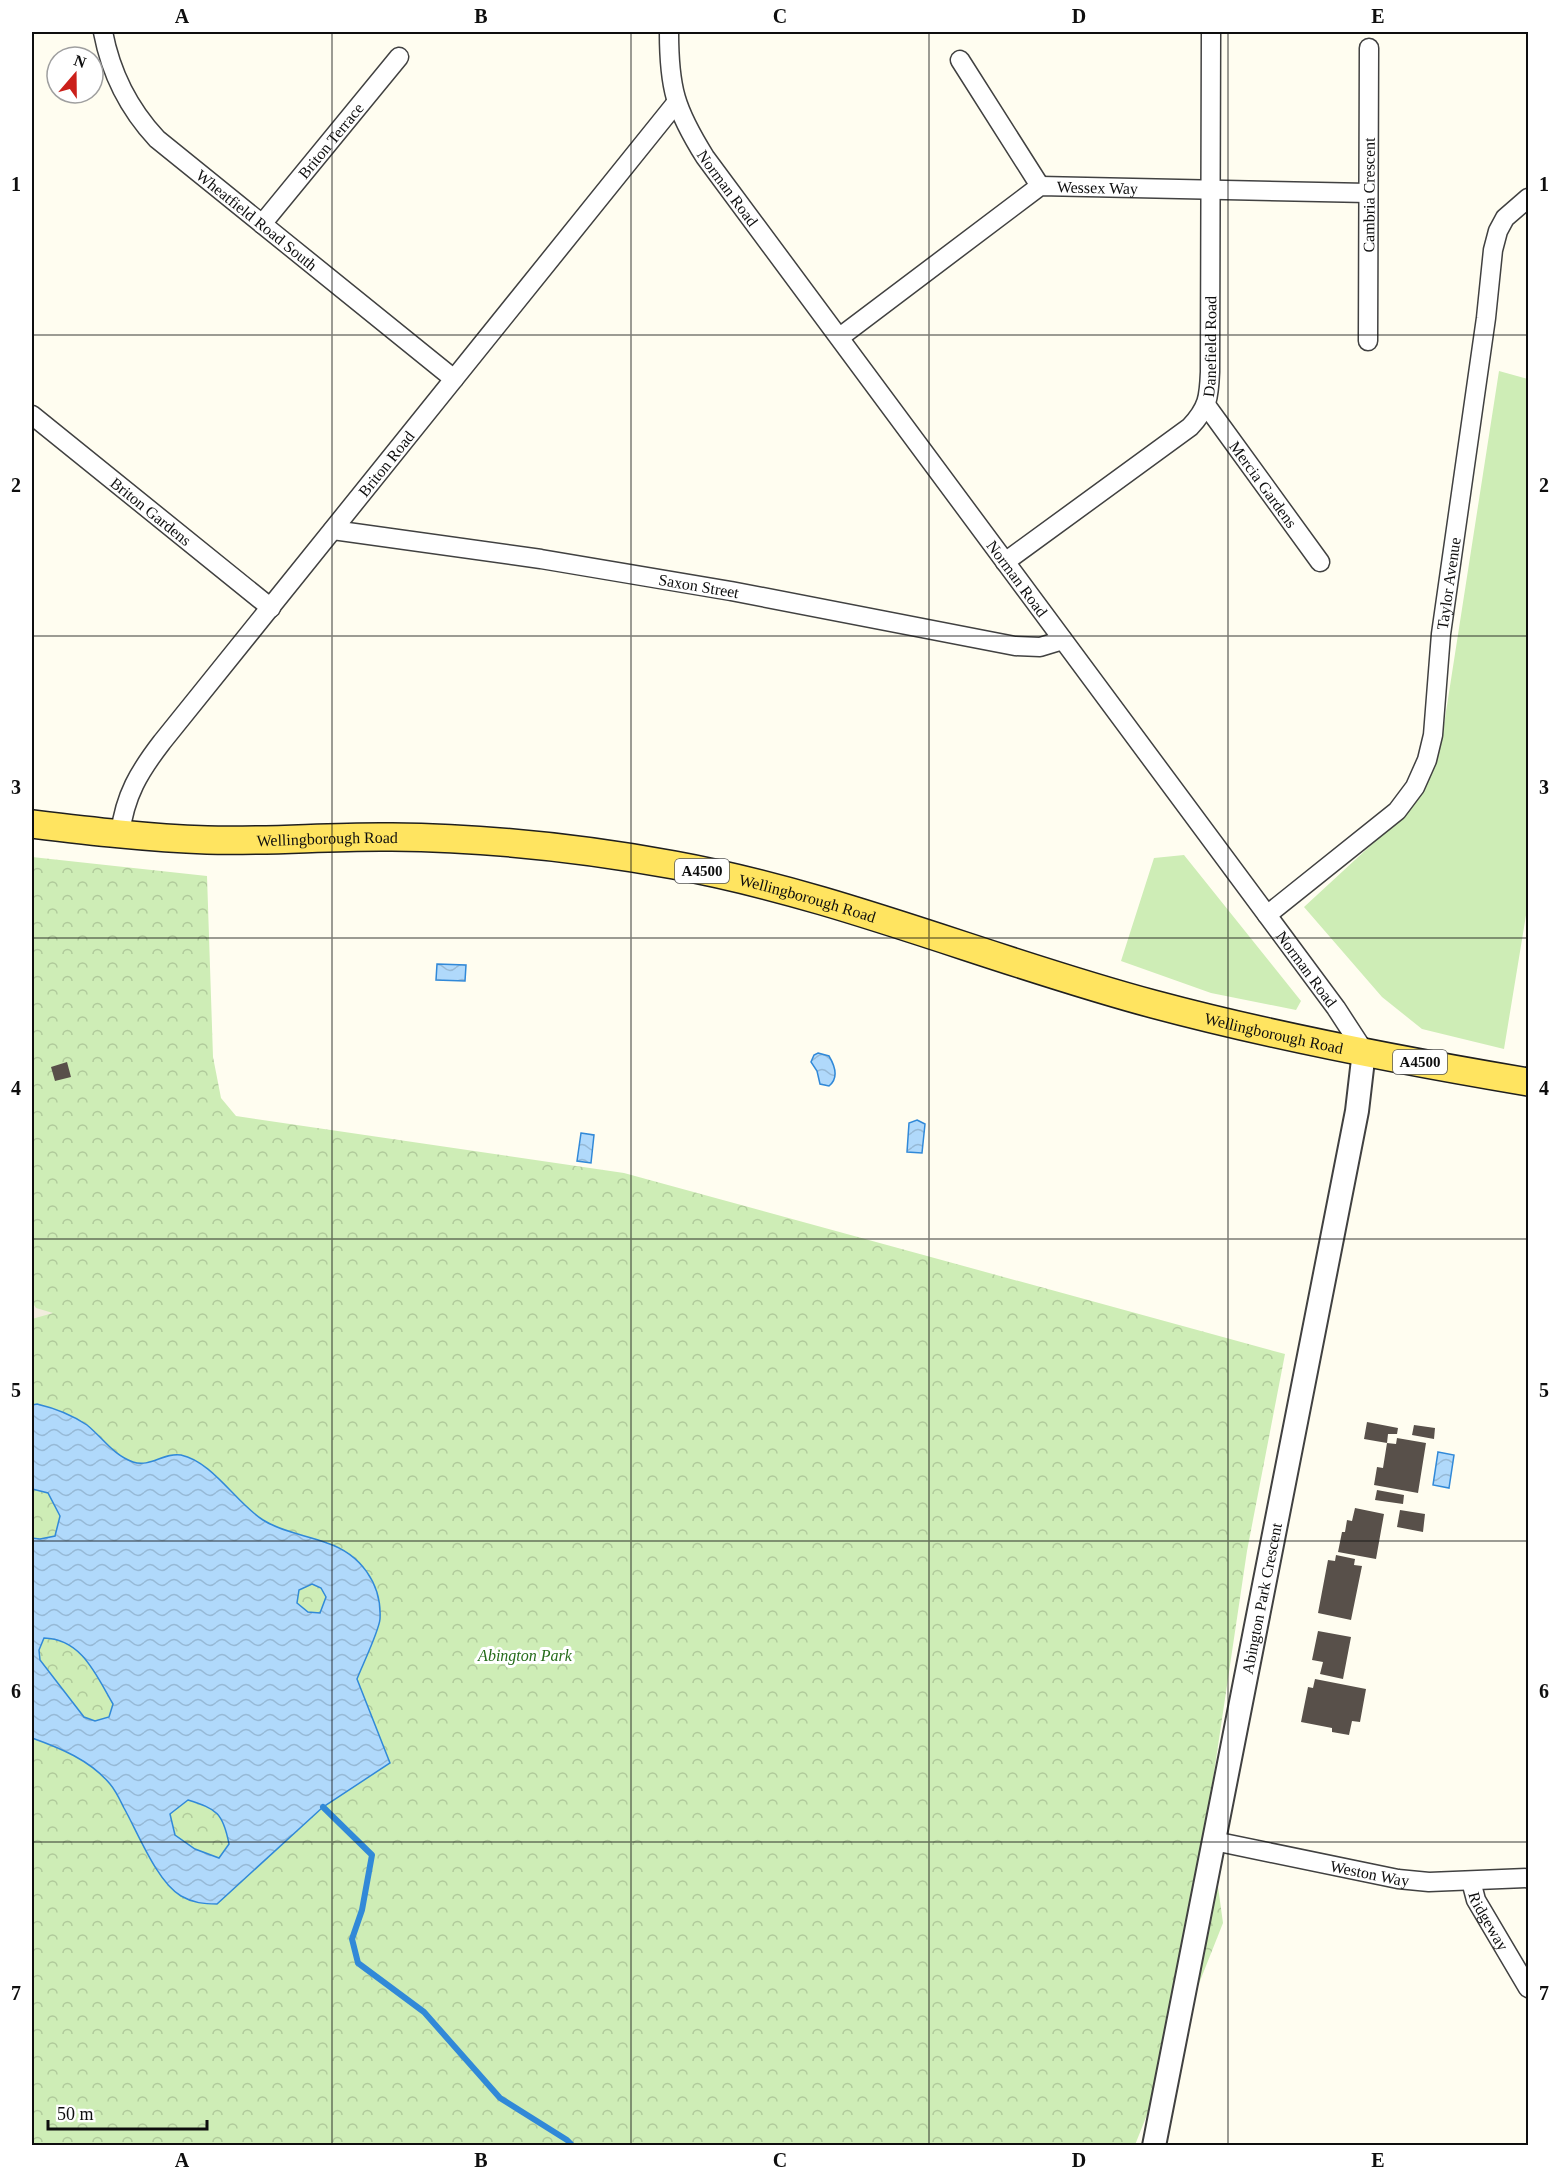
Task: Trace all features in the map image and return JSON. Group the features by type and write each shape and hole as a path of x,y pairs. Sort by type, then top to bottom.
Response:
{"main road":[{"name":"Wellingborough Road","path":"32,824 120,834 209,840 453,838 598,854 671,865 737,878 811,897 1151,1003 1264,1031 1528,1082"}],"street":[{"name":"Wheatfield Road South","path":"103,32 111,68 129,105 156,139 454,379"},
{"name":"Norman Road","path":"669,32 671,82 676,103 687,129 705,157 1336,1008 1364,1051"},
{"name":"Danefield Road","path":"1005,562 1190,427 1206,405 1210,372 1211,32"},
{"name":"Cambria Crescent","path":"1368,341 1369,48"},
{"name":"Briton Terrace","path":"262,224 399,57"},
{"path":"960,60 1040,186"},
{"name":"Briton Road","path":"120,834 125,803 143,766 676,103"},
{"name":"Wessex Way","path":"840,338 1040,186 1368,193"},
{"name":"Taylor Avenue","path":"1267,915 1397,810 1415,787 1427,760 1433,735 1441,634 1486,318 1493,250 1498,231 1505,218 1528,198"},
{"name":"Mercia Gardens","path":"1206,405 1320,562"},
{"name":"Briton Gardens","path":"32,415 272,608"},
{"name":"Saxon Street","path":"333,530 541,559 720,589 1016,646 1040,647 1063,640"},
{"name":"Abington Park Crescent","path":"1154,2145 1357,1111 1364,1051"},
{"name":"Weston Way","path":"1214,1841 1398,1879 1429,1882 1528,1878"},
{"name":"Ridgeway","path":"1471,1881 1476,1900 1528,1988"}],"green space":[{"path":"1499,371 1528,379 1528,903 1504,1049 1422,1029 1382,997 1304,907 1395,823 1428,781 1443,731"},
{"path":"1184,855 1301,1001 1296,1010 1211,993 1121,961 1154,858"},
{"name":"Abington Park","path":"32,857 207,876 213,1057 221,1098 236,1116 624,1173 1285,1354 1247,1551 1208,1813 1223,1923 1135,2145 32,2146"}],"shaded area":[{"path":"32,1302 36,1308 53,1313 32,1319"}],"water":[{"path":"437,964 466,965 465,981 436,980"},
{"path":"818,1053 829,1056 834,1068 835,1076 829,1086 820,1084 817,1071 811,1062 814,1055"},
{"path":"917,1120 925,1124 922,1153 907,1152 909,1123"},
{"path":"581,1133 594,1135 591,1163 577,1161"},
{"path":"37,1404 50,1408 81,1421 114,1451 133,1462 145,1463 175,1455 193,1459 214,1474 243,1504 263,1520 339,1548 359,1562 373,1582 380,1606 380,1619 374,1640 357,1679 390,1763 323,1807 217,1904 190,1900 172,1889 156,1869 110,1784 84,1762 32,1738 32,1538 55,1536 60,1516 48,1493 32,1489 32,1405","holes":["312,1584 321,1588 326,1597 320,1613 308,1612 297,1603 299,1590","44,1638 57,1640 78,1652 94,1671 113,1704 109,1717 95,1721 84,1717 40,1660 39,1650","188,1800 206,1806 221,1819 229,1844 219,1858 195,1849 175,1835 170,1814"]},
{"path":"1438,1452 1454,1455 1449,1488 1433,1485"}],"building":[{"path":"67,1062 71,1077 55,1081 51,1067"},
{"path":"1367,1422 1398,1428 1397,1434 1388,1434 1387,1443 1364,1439"},
{"path":"1414,1425 1435,1428 1434,1439 1412,1435"},
{"path":"1397,1438 1426,1443 1418,1493 1374,1485 1377,1467 1383,1468 1387,1443 1396,1444"},
{"path":"1377,1490 1404,1495 1403,1504 1375,1500"},
{"path":"1355,1508 1384,1514 1376,1559 1338,1552 1342,1532 1345,1532 1347,1520 1352,1521"},
{"path":"1400,1510 1425,1514 1423,1532 1397,1527"},
{"path":"1336,1555 1355,1559 1354,1565 1362,1566 1351,1620 1318,1613 1328,1560 1335,1561"},
{"path":"1318,1631 1351,1637 1343,1679 1320,1674 1323,1662 1312,1660"},
{"path":"1315,1679 1366,1689 1360,1722 1352,1721 1349,1735 1332,1732 1332,1728 1301,1722 1308,1687 1313,1688"}],"waterway":[{"path":"323,1807 372,1855 362,1910 352,1939 358,1963 424,2012 500,2098 573,2146"}]}
